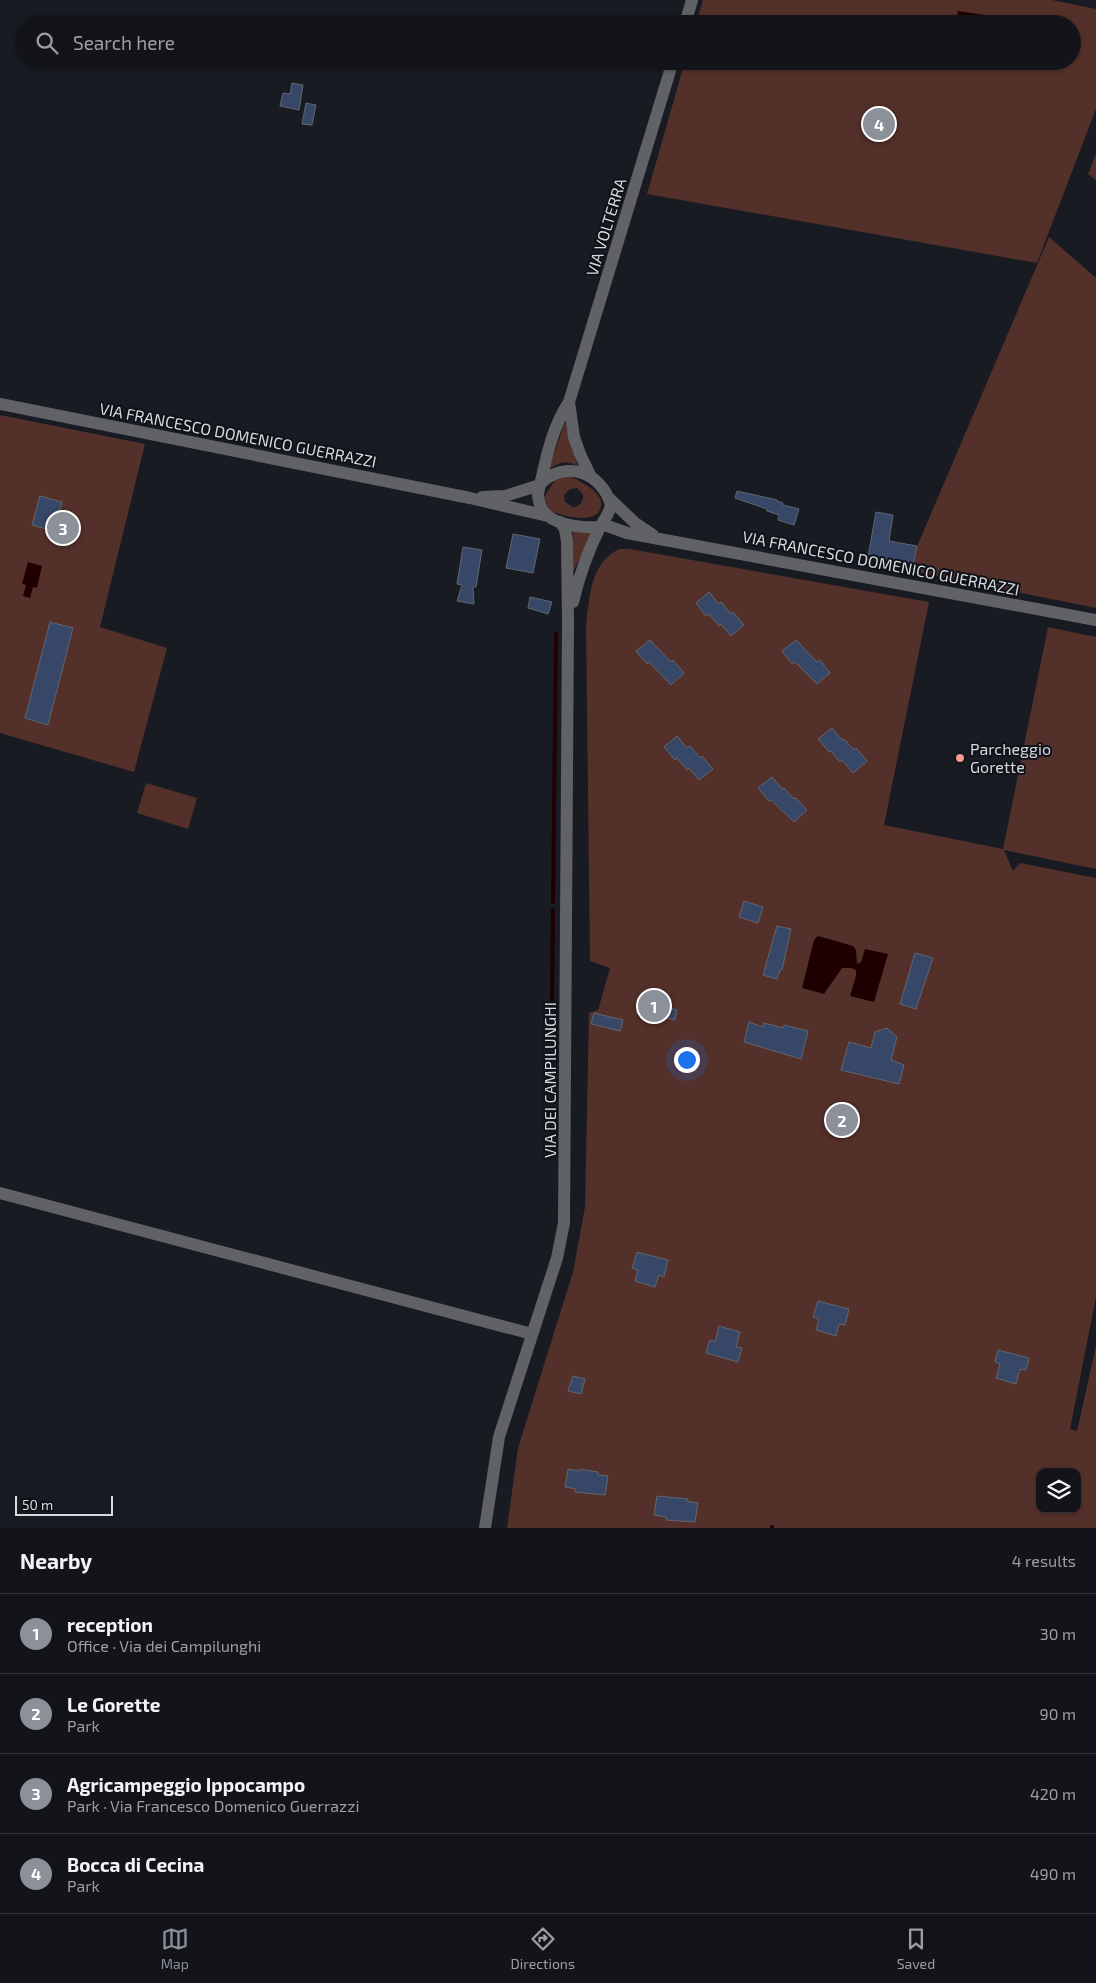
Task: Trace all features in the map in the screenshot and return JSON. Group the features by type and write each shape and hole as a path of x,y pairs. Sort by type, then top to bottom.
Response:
{"street":[{"path":"688,15 692,0"},
{"name":"VIA VOLTERRA","path":"540,484 544,464 560,415 569,402 670,70"},
{"name":"VIA VOLTERRA","path":"569,402 574,437 591,477"},
{"name":"VIA FRANCESCO DOMENICO GUERRAZZI","path":"0,404 470,498 554,519"},
{"path":"524,489 544,464"},
{"path":"567,470 591,477 604,490 611,505 609,513 601,526 590,528 554,519 541,507 538,497 540,484 549,476 567,470"},
{"name":"VIA FRANCESCO DOMENICO GUERRAZZI","path":"470,498 505,496 540,484"},
{"name":"VIA FRANCESCO DOMENICO GUERRAZZI","path":"609,498 635,524 659,538"},
{"name":"VIA DEI CAMPILUNGHI","path":"485,1528 499,1437 557,1258 565,1214 567,542 565,529 554,519"},
{"name":"VIA FRANCESCO DOMENICO GUERRAZZI","path":"601,526 627,533 1096,620"},
{"name":"VIA DEI CAMPILUNGHI","path":"568,622 578,578 601,526"},
{"path":"0,1193 532,1334"}],"shaded area":[{"path":"703,0 1052,0 1096,9 1096,109 1037,263 647,194 682,70 1081,70 1081,15 699,15"},
{"path":"958,11 984,15 957,15"},
{"path":"1096,154 1096,180 1088,174"},
{"path":"1049,237 1096,278 1096,608 907,570"},
{"path":"0,415 145,444 100,627 167,648 134,772 0,733"},
{"path":"565,421 578,466 563,463 549,469"},
{"path":"568,475 592,489 601,500 599,512 587,518 578,518 561,515 549,510 544,497 556,479","holes":["577,488 583,494 582,502 578,506 573,507 565,502 564,495 570,489"]},
{"path":"573,530 592,533 571,576 569,575"},
{"path":"619,549 630,549 929,602 884,825 1003,849 1048,627 1096,637 1096,869 1004,850 1013,871 1020,863 1096,878 1096,1297 1070,1429 1077,1431 1096,1346 1096,1528 507,1528 518,1448 573,1272 585,1207 589,1013 598,1010 610,968 590,961 586,624 593,581 602,563 609,555"},
{"path":"28,562 42,566 37,588 33,587 30,598 23,596 26,585 22,584"},
{"path":"146,783 197,798 188,829 137,813"},
{"path":"818,936 853,946 856,950 857,964 861,962 865,949 888,954 874,1002 850,996 856,976 856,970 851,968 842,968 824,994 802,988 814,940"}],"building":[{"path":"292,83 303,85 299,110 280,106 283,93 290,94"},
{"path":"306,103 316,105 312,125 302,124"},
{"path":"737,491 777,500 783,503 783,505 799,509 794,525 778,520 779,515 767,511 767,509 735,498"},
{"path":"40,496 62,502 57,521 49,519 47,529 32,525"},
{"path":"876,512 893,515 889,541 917,546 913,565 868,557"},
{"path":"513,534 540,539 533,573 506,568"},
{"path":"463,547 482,550 476,587 473,587 474,604 457,601 462,585 457,584"},
{"path":"709,592 731,614 733,612 744,625 731,636 709,614 706,616 696,603"},
{"path":"530,597 552,602 548,614 528,608"},
{"path":"50,622 73,628 48,725 25,718"},
{"path":"650,640 671,662 673,660 684,673 671,685 649,662 647,664 636,651"},
{"path":"796,640 817,662 820,660 830,673 817,684 795,662 792,664 782,651"},
{"path":"832,728 854,750 856,748 867,761 853,773 842,760 840,762 831,751 829,752 818,739"},
{"path":"677,736 687,748 690,746 700,758 702,756 713,769 699,780 677,758 675,760 664,747"},
{"path":"772,777 782,789 784,788 794,799 796,798 807,810 794,822 771,800 769,801 758,788"},
{"path":"744,901 763,907 758,923 739,917"},
{"path":"777,926 791,929 782,970 780,970 777,979 763,975"},
{"path":"915,953 933,958 916,1009 900,1004"},
{"path":"641,995 671,1005 670,1008 677,1010 675,1020 659,1016 659,1019 636,1013"},
{"path":"594,1013 623,1020 620,1031 591,1024"},
{"path":"749,1022 763,1027 764,1023 783,1028 784,1025 808,1031 801,1059 744,1042"},
{"path":"887,1028 897,1037 891,1060 904,1065 899,1084 841,1070 849,1042 871,1048 875,1032"},
{"path":"637,1252 668,1260 664,1277 659,1275 655,1287 635,1281 638,1270 632,1268"},
{"path":"818,1301 849,1309 845,1325 839,1324 836,1336 816,1330 819,1319 813,1317"},
{"path":"719,1326 740,1332 736,1347 742,1348 738,1362 706,1353 710,1340 715,1342"},
{"path":"998,1350 1029,1358 1026,1370 1020,1369 1016,1384 996,1378 1000,1364 995,1362"},
{"path":"573,1376 585,1379 581,1394 568,1391"},
{"path":"568,1469 598,1472 598,1475 608,1476 605,1495 575,1492 576,1489 565,1487"},
{"path":"657,1496 688,1499 687,1501 698,1503 695,1522 666,1520 666,1517 654,1515"}],"waterway":[{"path":"553,902 556,634"},
{"path":"552,999 553,910"}],"place":[{"name":"Bocca di Cecina","path":"879,124"},
{"name":"Agricampeggio Ippocampo","path":"63,528"},
{"name":"Parcheggio Gorette","path":"960,758"},
{"name":"reception","path":"654,1006"},
{"name":"Le Gorette","path":"842,1120"}]}
